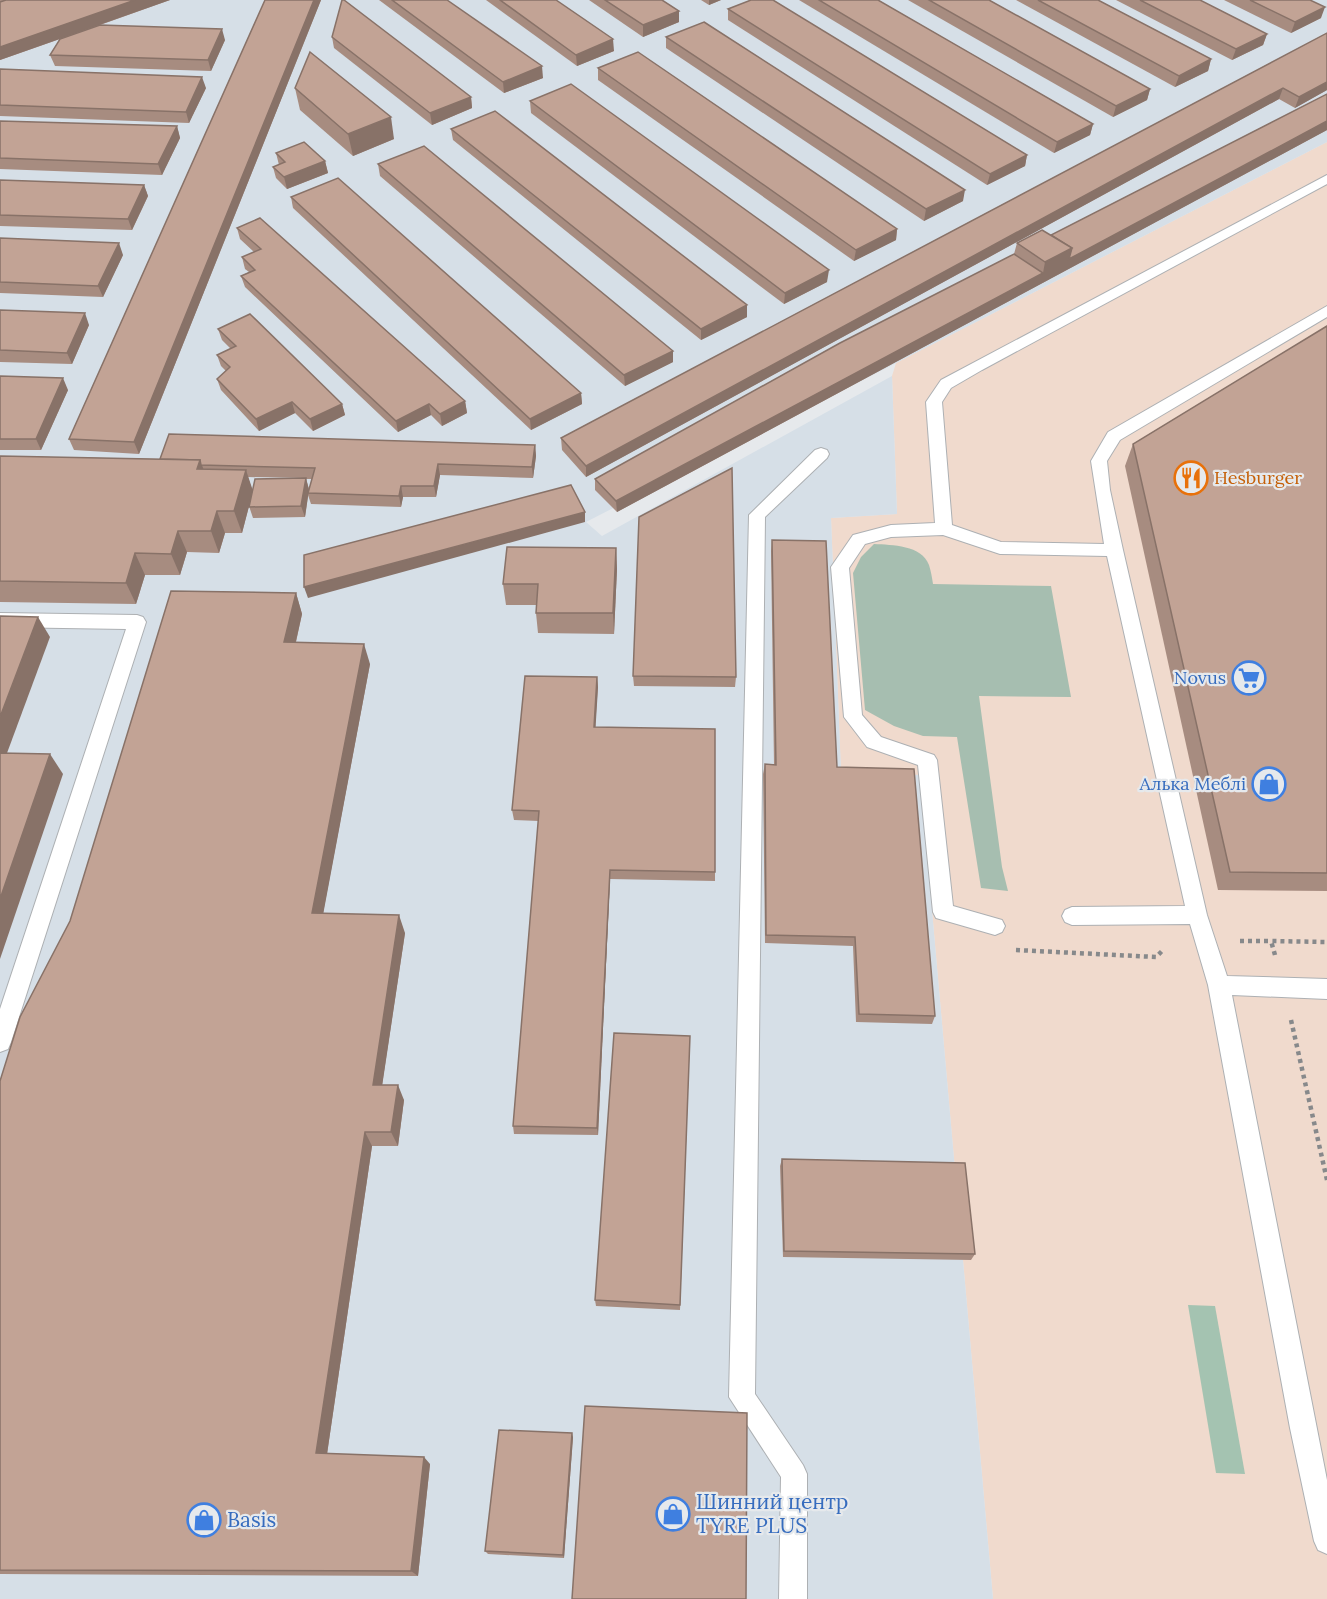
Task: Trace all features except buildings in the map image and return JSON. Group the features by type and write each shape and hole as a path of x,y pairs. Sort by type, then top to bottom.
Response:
{"lane":[{"path":"944,529 934,402 946,384 1327,179"},
{"path":"1327,311 1114,436 1099,461 1102,490 1114,550 1197,915 1219,985 1303,1428 1327,1540"},
{"path":"793,1599 794,1474 742,1397 757,515 821,454"},
{"path":"995,927 943,912 927,760 874,742 853,717 840,567 859,539 891,531 944,529 1000,548 1114,550"},
{"path":"0,620 137,622 0,1042"},
{"path":"1072,916 1197,915"},
{"path":"1219,985 1327,989"}],"path":[{"path":"1327,942 1271,941 1284,988 1327,1180"}],"shaded area":[{"path":"0,0 1327,0 1327,142 586,522 602,536 892,376 897,514 831,518 841,773 920,775 993,1599 0,1599"},
{"path":"1327,142 1327,1599 993,1599 920,775 841,774 831,518 897,514 892,376 896,363"}],"green space":[{"path":"874,544 906,547 920,553 929,565 933,584 1051,586 1071,697 979,696 1002,867 1008,891 981,888 957,737 923,736 894,726 865,710 853,573 861,557"},
{"path":"1188,1305 1215,1306 1245,1474 1216,1473"}],"place":[{"name":"Hesburger","path":"1191,478"},
{"name":"Novus","path":"1249,678"},
{"name":"Алька Меблі","path":"1269,784"},
{"name":"Шинний центр TYRE PLUS","path":"673,1514"},
{"name":"Basis","path":"204,1520"}]}
